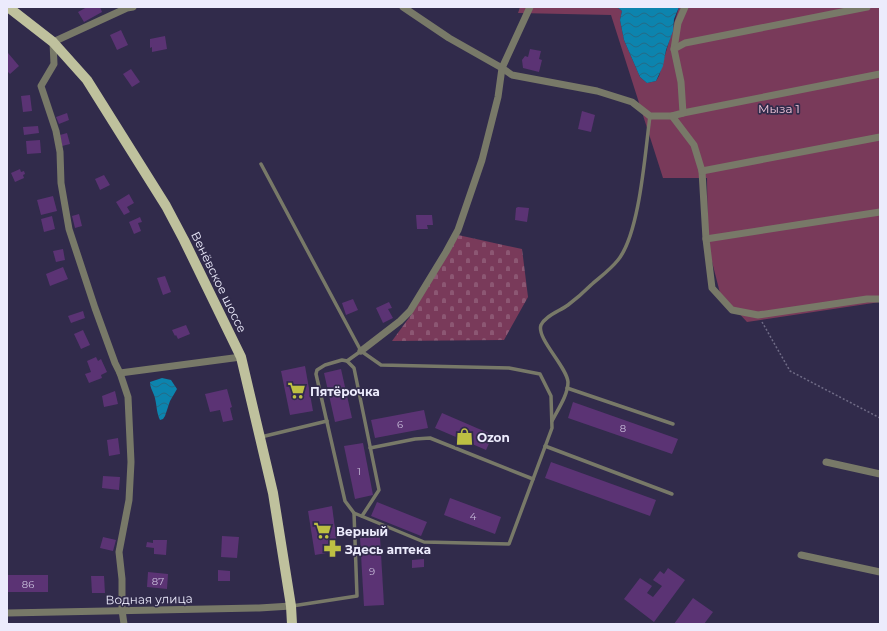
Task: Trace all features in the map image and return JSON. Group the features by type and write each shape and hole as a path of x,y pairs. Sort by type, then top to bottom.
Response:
{"main road":[{"name":"Венёвское шоссе","path":"8,7 53,42 87,80 166,206 241,357 273,493 291,606 292,624"}],"street":[{"path":"124,624 122,610 120,552 129,500 131,462 128,397 95,308 69,229 61,183 60,152 56,131 41,86 54,64 53,42 90,24 127,8 133,7"},
{"path":"403,7 449,38 512,75 597,90 632,102 650,116 672,116 880,74"},
{"path":"361,351 400,321 410,311 458,230 482,160 498,97 502,68 530,7"},
{"path":"683,113 681,82 674,49 678,23 685,7"},
{"path":"674,49 685,43 867,7"},
{"path":"672,116 694,145 702,171 706,239 712,288 732,310 758,315 880,298"},
{"path":"702,171 880,137"},
{"path":"706,239 880,212"},
{"path":"120,373 241,357"},
{"path":"826,462 880,474"},
{"path":"800,555 880,572"},
{"name":"Водная улица","path":"7,613 259,608 291,606"}],"lane":[{"path":"551,422 563,401 568,381 566,375 543,338 541,325 546,319 578,297 614,264 622,254 631,232 637,209 650,116"},
{"path":"261,164 361,351 381,365 509,368 540,374 550,396 552,428 509,544 424,542 354,513"},
{"path":"347,361 361,351"},
{"path":"291,606 357,596 354,513 345,500 317,381 317,370 325,365 342,360 347,361 354,368 379,490 362,516"},
{"path":"567,388 673,424"},
{"path":"260,437 327,421"},
{"path":"370,448 415,439 430,438 533,479"},
{"path":"545,446 672,494"}],"path":[{"path":"758,315 790,372 880,418"}],"green space":[{"name":"Мыза 1","path":"520,7 617,7 622,11 620,20 624,40 640,77 647,83 656,81 659,76 679,7 880,7 880,302 747,322 720,293 708,246 707,178 663,178 611,15 518,13"},
{"path":"458,235 522,249 528,297 504,340 392,341 411,315"}],"water":[{"path":"617,7 679,7 674,19 673,31 666,50 663,66 656,81 647,83 640,77 624,40 620,20 622,11"},
{"path":"162,378 171,380 177,389 170,401 165,416 160,420 150,382"}],"building":[{"path":"87,7 100,7 102,12 84,22 78,12"},
{"path":"121,30 128,45 117,50 110,35"},
{"path":"165,36 167,49 152,52 152,47 150,48 150,39"},
{"path":"530,49 541,51 539,59 542,60 539,72 523,68 522,60 525,56 528,57"},
{"path":"8,53 19,66 10,74 7,71"},
{"path":"131,69 140,82 132,87 123,74"},
{"path":"30,95 32,111 23,112 21,96"},
{"path":"582,111 595,115 591,132 578,129"},
{"path":"67,113 69,120 59,124 56,117"},
{"path":"38,126 39,133 24,135 23,127"},
{"path":"67,133 70,144 62,146 60,135"},
{"path":"40,140 41,153 27,154 26,141"},
{"path":"20,169 21,172 24,171 24,178 15,182 11,173"},
{"path":"104,175 110,185 100,190 95,179"},
{"path":"129,194 134,203 127,207 130,212 124,215 116,202"},
{"path":"53,196 57,211 41,215 37,200"},
{"path":"516,208 529,208 527,222 515,220"},
{"path":"79,214 82,226 75,228 72,216"},
{"path":"416,215 432,215 433,225 427,225 428,229 417,229"},
{"path":"52,216 55,229 44,232 41,219"},
{"path":"140,217 142,222 138,223 141,231 134,234 129,222"},
{"path":"63,249 65,260 56,262 53,251"},
{"path":"63,267 68,279 50,286 46,274"},
{"path":"165,276 171,292 163,295 157,278"},
{"path":"353,299 358,310 346,315 342,303"},
{"path":"389,302 392,308 388,309 393,318 383,323 376,308"},
{"path":"83,311 85,318 71,323 68,316"},
{"path":"186,325 190,334 178,339 172,330"},
{"path":"83,330 90,345 81,349 74,334"},
{"path":"96,357 98,361 101,359 107,372 101,375 102,378 89,383 85,374 91,372 87,361"},
{"name":"Пятёрочка","path":"305,366 313,411 290,415 281,371"},
{"path":"341,369 352,418 335,422 324,373"},
{"path":"227,389 232,407 230,408 233,420 223,422 220,410 210,412 205,394"},
{"path":"115,391 118,404 104,407 102,396"},
{"path":"573,402 678,439 672,454 568,418"},
{"path":"424,410 428,428 375,438 371,420"},
{"path":"442,413 493,435 486,450 435,428"},
{"path":"118,438 120,454 109,456 107,440"},
{"path":"363,443 373,495 355,499 344,446"},
{"path":"551,462 656,500 650,516 545,478"},
{"path":"103,476 120,477 119,490 102,488"},
{"path":"450,498 501,517 495,534 444,515"},
{"path":"377,502 427,522 421,536 371,516"},
{"name":"Верный","path":"332,506 338,551 315,555 308,511"},
{"path":"222,536 239,537 237,558 221,557"},
{"path":"103,537 116,540 113,551 100,548"},
{"path":"380,537 384,605 364,606 360,538"},
{"path":"153,540 167,540 166,555 154,554 154,548 146,547 147,542 153,543"},
{"path":"424,559 424,567 412,568 412,560"},
{"path":"668,568 685,580 654,622 624,599 640,578 652,586 647,593 653,597 662,586 653,580 660,571 664,574"},
{"path":"218,570 230,571 230,581 218,581"},
{"path":"148,572 168,574 167,589 147,587"},
{"path":"7,575 48,575 48,592 7,592"},
{"path":"91,576 104,576 105,593 92,593"},
{"path":"693,598 713,612 704,624 674,624"}],"place":[{"name":"Пятёрочка","path":"297,391"},
{"name":"Ozon","path":"464,437"},
{"name":"Верный","path":"323,531"},
{"name":"Здесь аптека","path":"332,549"}]}
